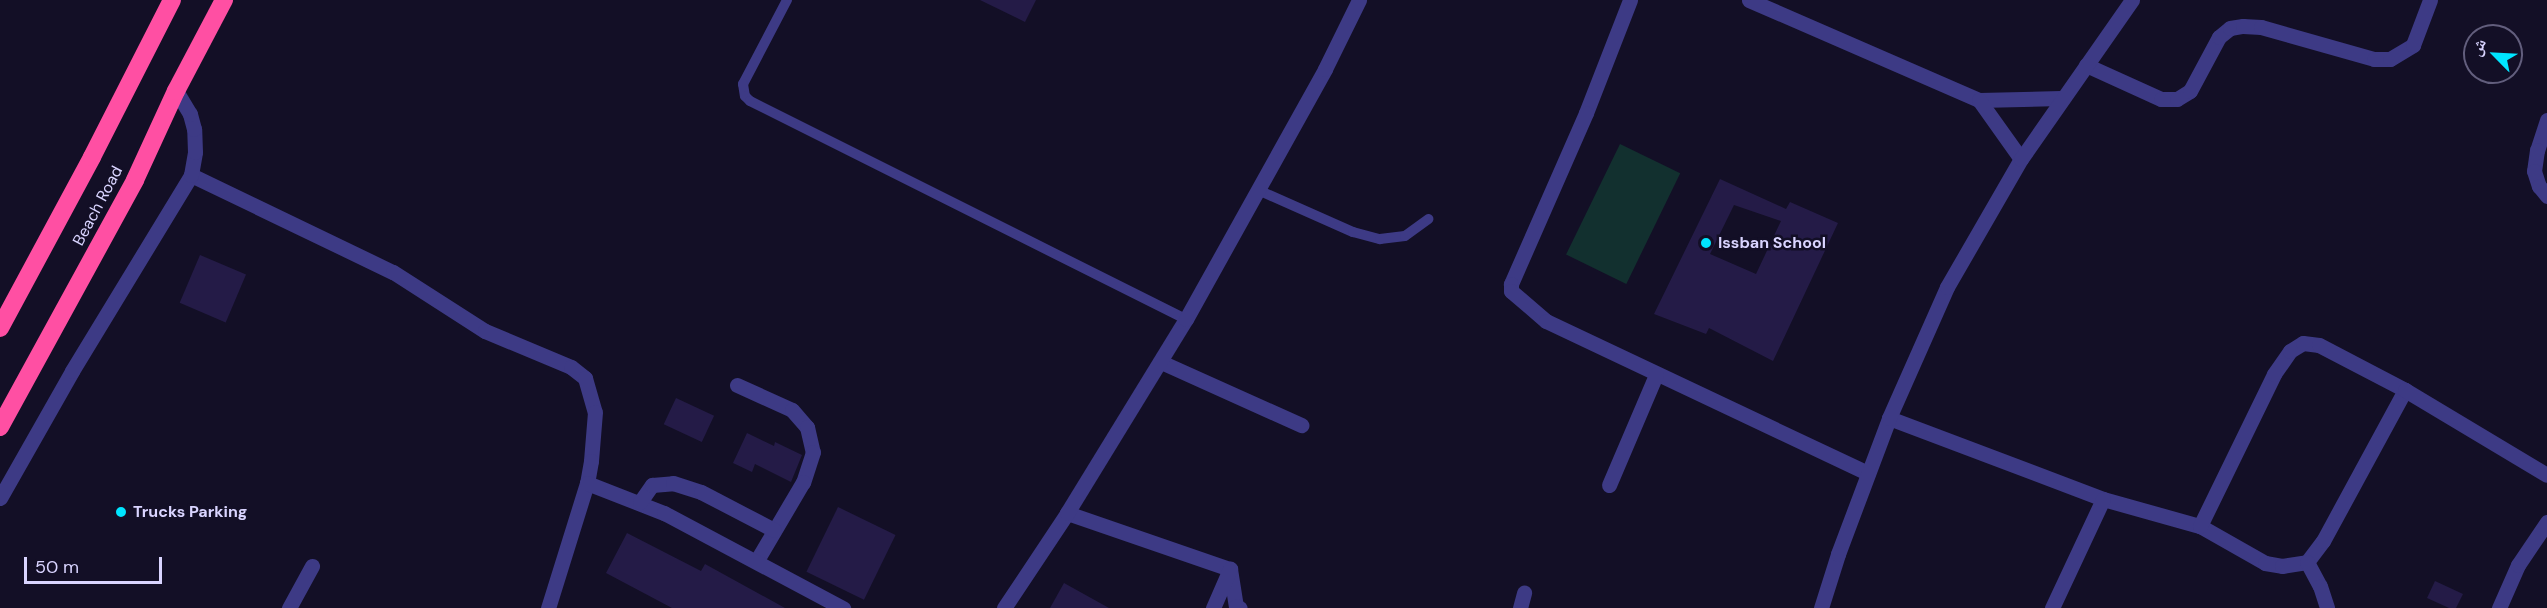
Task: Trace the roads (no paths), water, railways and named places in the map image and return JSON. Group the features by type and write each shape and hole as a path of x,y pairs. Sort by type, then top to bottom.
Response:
{"highway":[{"name":"Beach Road","path":"0,328 92,158 172,0"},
{"name":"Beach Road","path":"0,427 135,180 176,91 224,0"}],"street":[{"path":"1004,608 1067,513 1161,362 1325,69 1359,0"},
{"path":"1630,0 1586,113 1511,284 1515,297 1546,321 1656,375 1868,473"},
{"path":"1749,0 1979,100 2061,98"},
{"path":"1821,608 1889,418 1947,287 2021,159 2061,98 2132,0"},
{"path":"2086,65 2161,99 2177,99 2190,91 2219,37 2230,28 2243,26 2261,27 2374,59 2390,59 2413,45 2430,0"},
{"path":"0,498 72,371 191,175 194,129 190,114 176,91"},
{"path":"1979,100 2021,159"},
{"path":"2547,120 2537,150 2534,171 2539,186 2547,196"},
{"path":"191,175 393,272 485,332 585,378 595,412 587,483 548,608"},
{"path":"2200,526 2248,424 2290,351 2303,343 2319,345 2405,390 2547,475"},
{"path":"1161,362 1301,425"},
{"path":"1609,485 1656,375"},
{"path":"737,385 792,410 807,427 813,452 803,482 757,560"},
{"path":"1889,418 2103,499 2200,526 2265,563 2282,566 2307,562 2323,542 2405,390"},
{"path":"587,483 640,502 757,560 843,608"},
{"path":"640,502 652,484 674,483 700,492 774,530"},
{"path":"2052,608 2103,499"},
{"path":"1067,513 1230,569"},
{"path":"2499,608 2518,566 2547,522"},
{"path":"2307,562 2320,586 2327,608"},
{"path":"289,608 312,566"},
{"path":"1214,608 1230,569"},
{"path":"1230,569 1236,606 1240,608"}],"lane":[{"path":"787,0 743,84 743,91 750,101 1186,319"},
{"path":"1258,190 1353,232 1380,239 1405,236 1428,219"}],"place":[{"name":"Issban School","path":"1706,243"},
{"name":"Trucks Parking","path":"121,512"}]}
